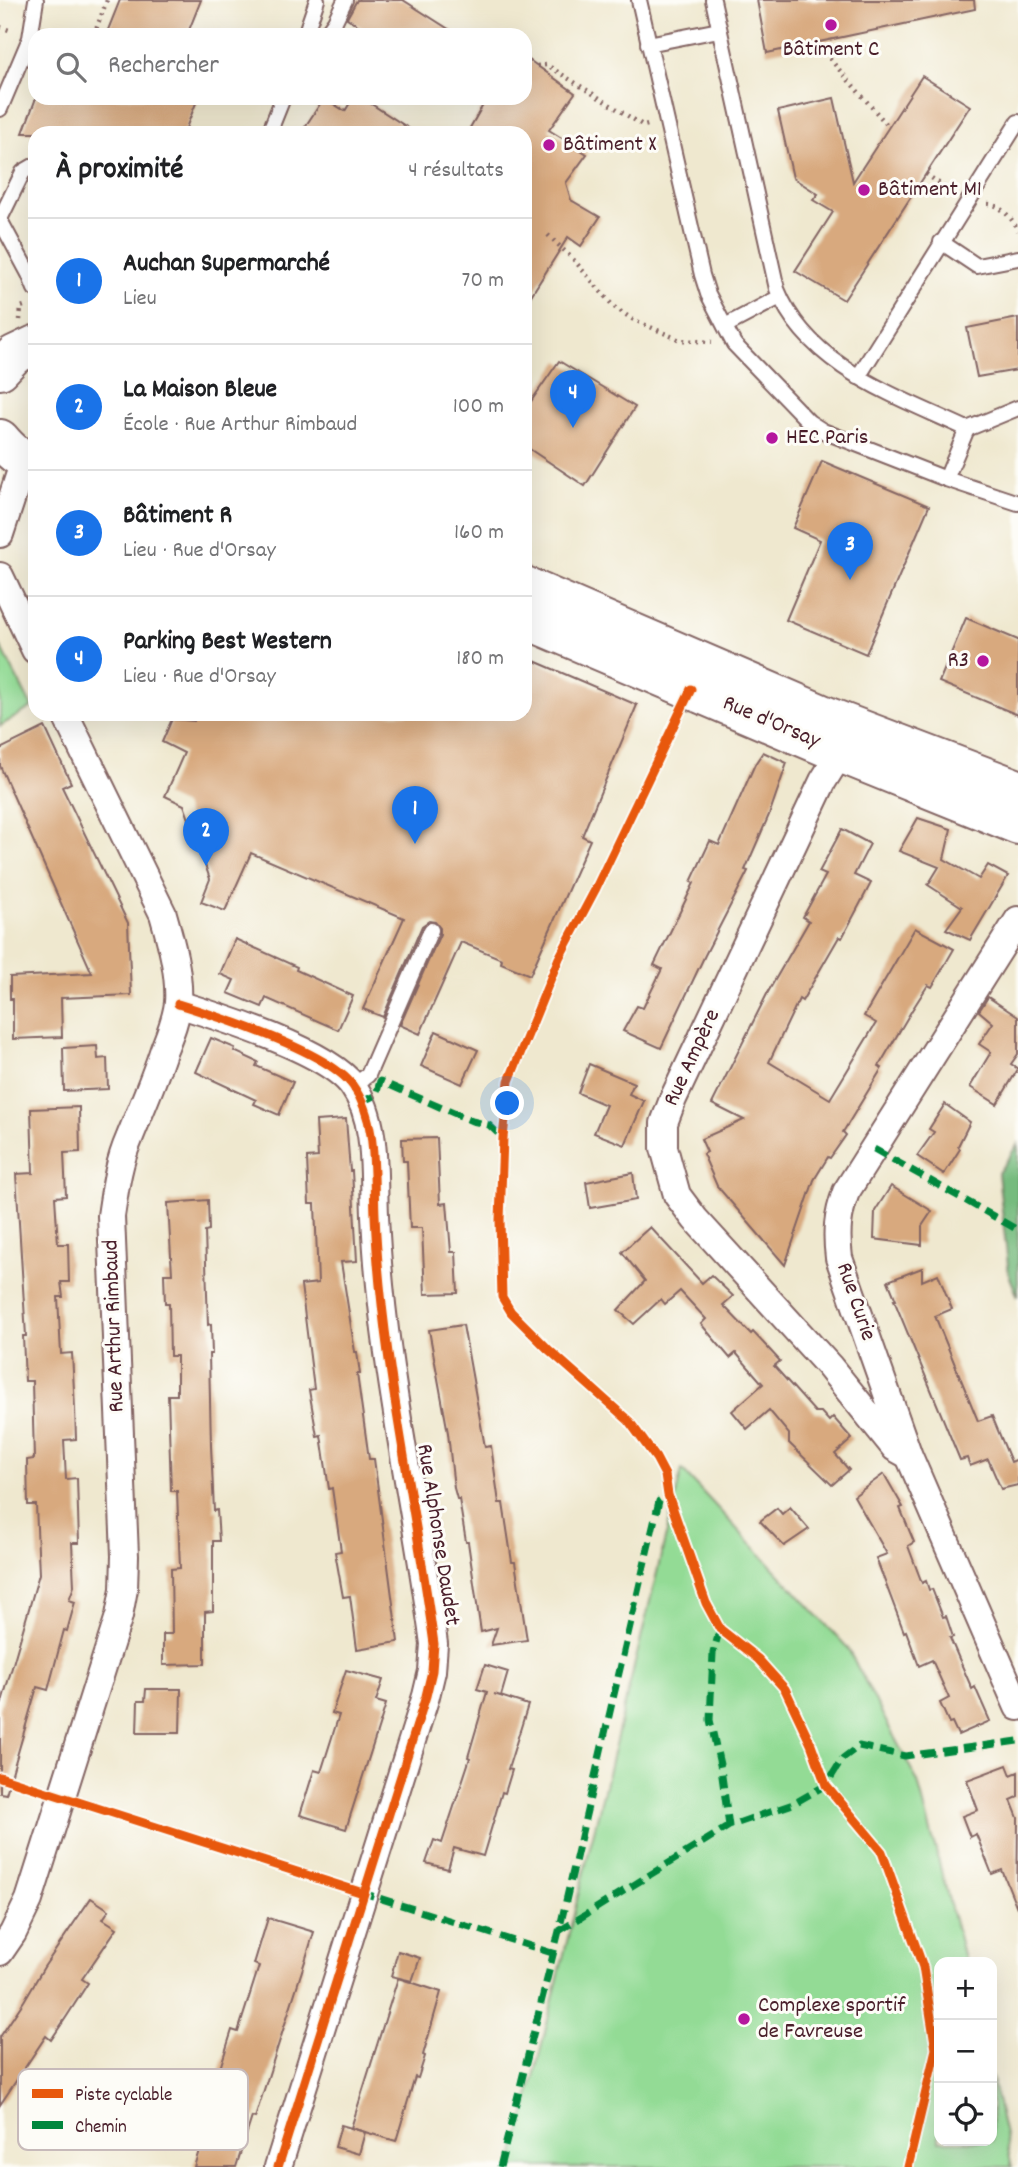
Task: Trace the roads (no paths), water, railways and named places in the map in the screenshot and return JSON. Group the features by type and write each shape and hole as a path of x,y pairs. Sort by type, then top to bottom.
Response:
{"main road":[{"name":"Rue d'Orsay","path":"532,589 848,740 1018,825"},
{"name":"Rue d'Orsay","path":"532,622 848,740 1018,789"}],"street":[{"path":"0,534 20,454"},
{"path":"0,576 28,635"},
{"name":"Rue Arthur Rimbaud","path":"0,1952 29,1900 119,1616 124,1589 125,1556 111,1216 117,1175 124,1152 175,1020 178,1004 178,985 163,914 68,721"},
{"name":"Rue Ampère","path":"848,740 823,780 673,1099 664,1123 664,1148 677,1195 695,1219 830,1366 895,1448 909,1456"},
{"name":"Rue Curie","path":"1018,920 846,1192 836,1232 839,1258 909,1456 1018,1707"},
{"name":"Rue Alphonse Daudet","path":"178,1004 321,1059 353,1086 368,1121 380,1293 434,1644 432,1671 278,2167"}],"lane":[{"path":"32,28 36,0"},
{"path":"307,28 317,0"},
{"path":"330,28 345,0"},
{"path":"639,0 702,275 734,344 816,427 1018,503"},
{"path":"713,0 780,298 810,340 858,377 967,429"},
{"path":"648,44 719,30"},
{"path":"0,109 28,43"},
{"path":"272,126 280,105"},
{"path":"858,377 1018,122"},
{"path":"28,169 23,172 0,219 28,272"},
{"path":"941,242 977,266 1018,258"},
{"path":"725,326 780,298"},
{"path":"946,478 967,429 1016,409"},
{"path":"353,1086 368,1075 431,930"}],"place":[{"name":"Bâtiment C","path":"831,25"},
{"name":"Bâtiment X","path":"549,145"},
{"name":"Bâtiment M1","path":"864,190"},
{"name":"Parking Best Western","path":"573,428"},
{"name":"HEC Paris","path":"772,438"},
{"name":"Bâtiment R","path":"850,580"},
{"name":"R3","path":"983,661"},
{"name":"Auchan Supermarché","path":"415,844"},
{"name":"La Maison Bleue","path":"206,866"},
{"name":"Complexe sportif de Favreuse","path":"744,2019"}]}
